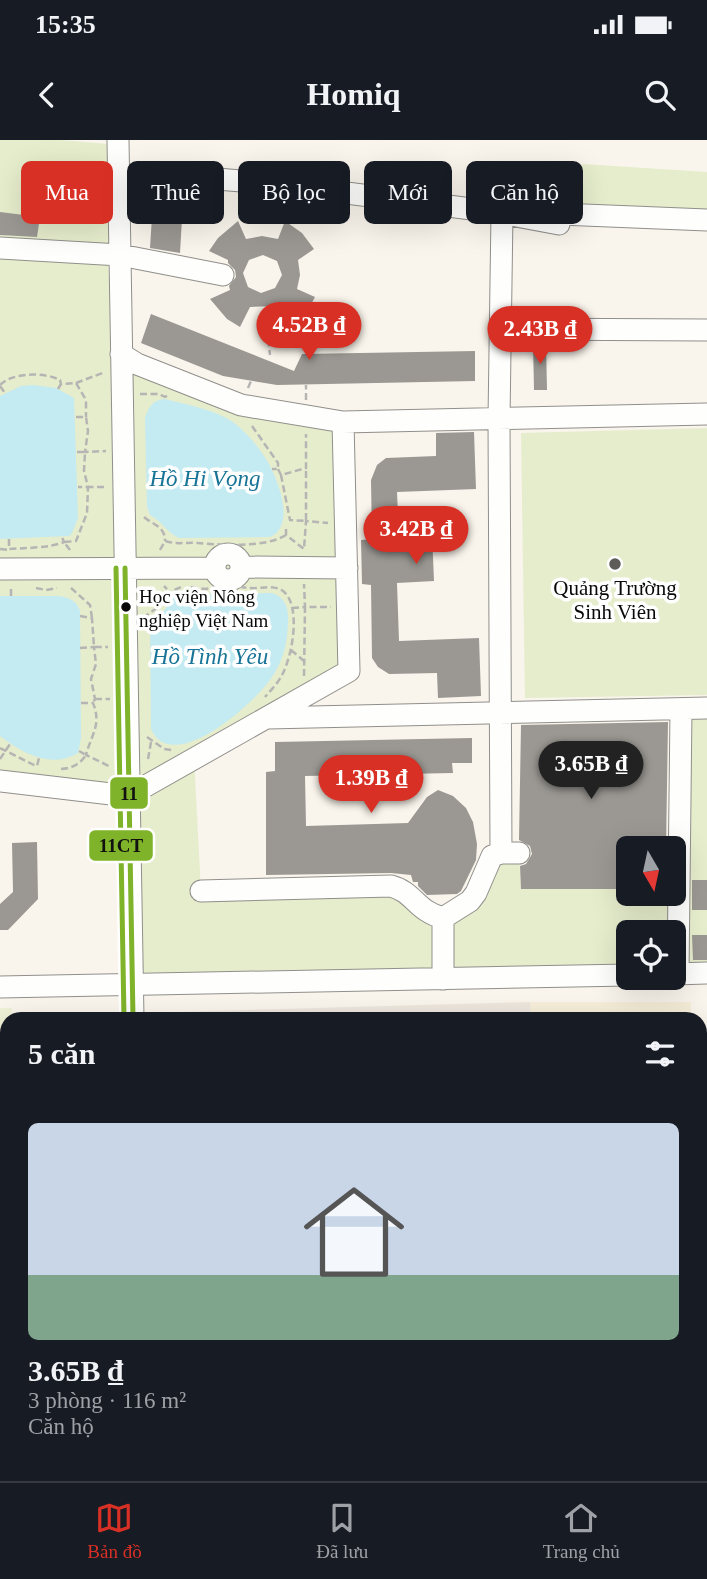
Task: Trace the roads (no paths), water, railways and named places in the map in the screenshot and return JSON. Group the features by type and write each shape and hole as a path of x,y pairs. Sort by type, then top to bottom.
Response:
{"street":[{"path":"118,140 120,255 117,362 125,568 133,1012"},
{"path":"118,176 276,184 466,209"},
{"path":"583,215 707,220"},
{"path":"201,891 391,886 404,890 417,906 431,915 443,918 470,901 492,856 510,853 500,713 502,224"},
{"path":"0,248 120,255 223,275"},
{"path":"500,329 707,330"},
{"path":"117,362 137,364 241,405 343,422 707,415"},
{"path":"0,781 128,786 265,718 349,671 343,422"},
{"path":"0,569 215,568 219,577 229,581 238,576 242,567 347,568"},
{"path":"265,718 707,708"},
{"path":"677,920 681,709"},
{"path":"443,918 443,979"},
{"path":"686,974 707,973"},
{"path":"0,987 616,975"}],"water":[{"path":"21,386 56,388 74,398 78,518 69,536 0,539 0,396"},
{"name":"Hồ Hi Vọng","path":"165,399 217,414 233,422 251,439 266,459 279,488 284,512 278,531 270,537 179,538 150,515 147,507 145,418 152,404"},
{"name":"Hồ Tình Yêu","path":"272,593 279,596 286,605 288,617 285,647 274,674 252,700 215,730 196,740 177,745 162,742 151,729 150,621 164,611 175,595"},
{"path":"0,596 59,596 72,600 80,611 81,738 78,753 68,758 48,759 28,754 0,736"}],"place":[{"name":"Quảng Trường Sinh Viên","path":"615,564"},
{"name":"Học viện Nông nghiệp Việt Nam","path":"126,607"}]}
